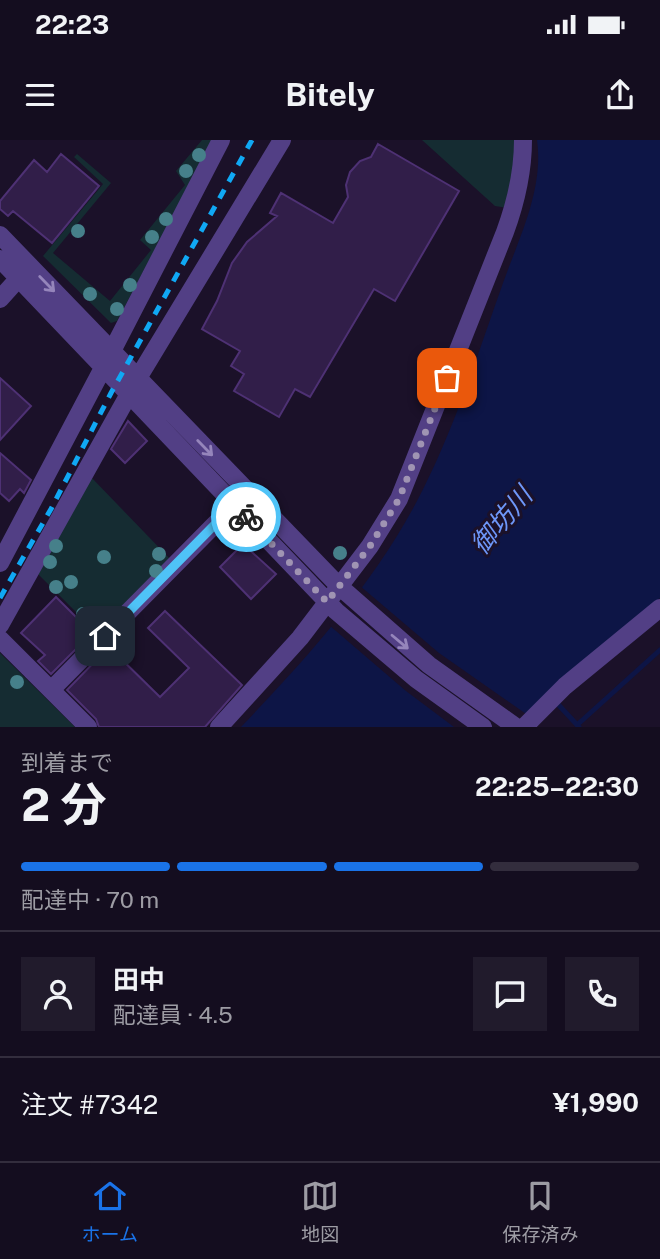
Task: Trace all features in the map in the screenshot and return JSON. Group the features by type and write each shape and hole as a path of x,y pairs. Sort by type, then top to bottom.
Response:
{"street":[{"path":"112,351 221,140"},
{"path":"0,625 128,395 282,140"},
{"path":"219,727 344,591 399,499 505,232 517,197 523,140"},
{"path":"0,235 344,591 419,658 516,727"},
{"path":"0,259 332,606 407,671 483,727"},
{"path":"0,299 18,279"},
{"path":"0,563 103,369"},
{"path":"51,690 234,505"},
{"path":"524,727 565,686 660,608"},
{"path":"0,639 88,727"}],"green space":[{"path":"202,140 213,140 117,321 111,323 43,256 103,184 74,157 77,154 111,183 53,253 110,301 151,250 140,240 185,185 176,171"},
{"path":"422,140 518,140 508,208 495,206"},
{"path":"90,476 173,562 100,636 36,572"},
{"path":"0,653 75,727 0,727"}],"water":[{"name":"御坊川","path":"537,140 660,140 660,598 514,727 241,727 314,648 359,592 417,501 453,421 529,213 537,177"}],"pier":[{"path":"359,585 439,653 529,716 517,727 454,727 406,691 329,625"}],"building":[{"path":"378,144 459,191 395,301 374,289 310,397 295,389 279,417 234,391 244,374 231,366 240,351 202,329 232,263 247,242 277,216 270,213 281,193 333,223 348,197 346,185 350,172 360,161 371,157"},
{"path":"61,154 99,186 52,243 13,211 8,216 0,209 0,201 34,160 47,172"},
{"path":"0,378 31,406 0,440"},
{"path":"128,421 147,441 125,463 111,449"},
{"path":"0,453 31,480 24,493 20,489 9,501 0,493"},
{"path":"243,544 276,574 251,599 220,567"},
{"path":"56,597 92,633 51,674 38,661 45,655 21,633"},
{"path":"165,611 242,685 205,727 99,727 96,719 67,690 109,647 160,697 189,668 148,628"}],"waterway":[{"path":"577,725 660,650"},
{"path":"555,701 579,727"}],"railway":[{"path":"0,598 252,140"}],"way so far":[{"path":"246,517 327,602 370,546 399,499 447,378"}],"route":[{"path":"105,636 234,505 246,517"}]}
